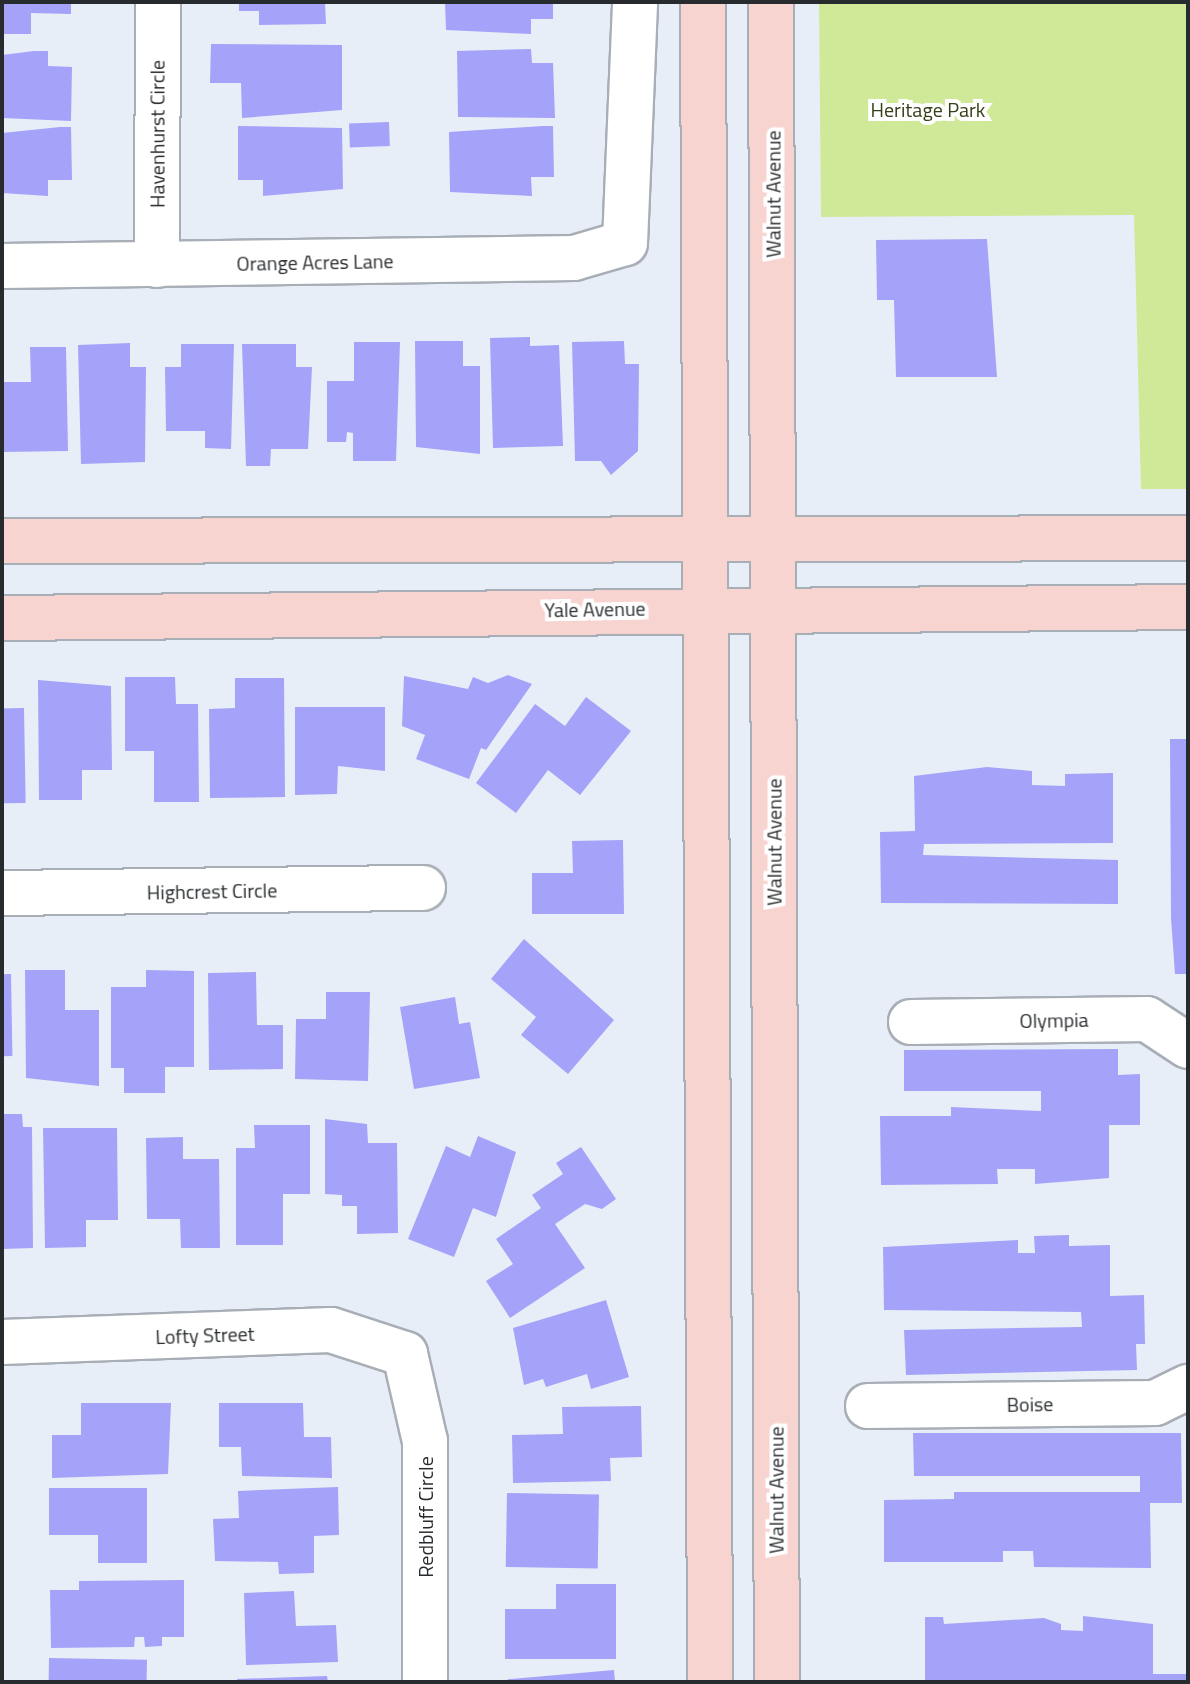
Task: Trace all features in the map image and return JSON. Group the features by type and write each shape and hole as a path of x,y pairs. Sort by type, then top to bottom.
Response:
{"main road":[{"path":"703,2 710,1682"},
{"name":"Walnut Avenue","path":"771,2 777,1682"},
{"path":"2,541 1188,538"},
{"name":"Yale Avenue","path":"2,618 775,605 1188,607"}],"street":[{"name":"Havenhurst Circle","path":"157,265 158,2"},
{"name":"Orange Acres Lane","path":"2,266 574,258 625,243 635,2"},
{"name":"Highcrest Circle","path":"2,893 423,888"},
{"name":"Olympia","path":"911,1022 1147,1019 1188,1046"},
{"name":"Lofty Street","path":"2,1342 331,1330 405,1354"},
{"name":"Redbluff Circle","path":"405,1354 425,1441 425,1682"},
{"name":"Boise","path":"868,1406 1155,1403 1188,1387"}],"green space":[{"name":"Heritage Park","path":"819,2 1188,2 1188,489 1141,489 1134,215 821,217"}],"building":[{"path":"2,2 71,2 71,14 31,13 31,34 2,34"},
{"path":"239,2 325,2 326,24 259,25 259,11 239,11"},
{"path":"445,2 553,2 553,19 531,19 531,34 446,30"},
{"path":"211,44 342,45 342,110 242,118 241,83 210,83"},
{"path":"531,49 532,63 553,63 555,118 458,117 457,51"},
{"path":"48,51 48,66 72,67 71,121 2,118 2,55"},
{"path":"389,122 390,146 350,147 349,123"},
{"path":"238,126 342,128 343,189 263,196 263,180 238,180"},
{"path":"553,126 554,177 531,177 532,196 450,192 449,132"},
{"path":"71,127 72,180 48,180 48,196 2,193 2,133"},
{"path":"987,239 997,377 896,377 894,300 877,300 876,240"},
{"path":"530,337 530,346 559,345 563,446 493,448 490,338"},
{"path":"415,341 463,341 463,366 480,366 480,454 416,447"},
{"path":"624,341 625,364 639,364 638,451 611,475 601,461 575,461 572,342"},
{"path":"354,342 400,342 396,461 353,461 353,433 347,432 346,442 327,442 327,381 354,381"},
{"path":"130,343 130,367 146,367 145,462 81,464 78,345"},
{"path":"181,344 234,344 231,449 205,448 205,431 166,431 165,367 181,367"},
{"path":"242,344 296,344 296,367 312,367 308,449 271,449 270,466 246,466"},
{"path":"30,347 66,347 68,451 2,452 2,382 31,382"},
{"path":"508,675 532,684 486,750 481,748 469,779 416,759 425,735 402,726 404,676 468,689 473,677 488,683"},
{"path":"125,677 175,677 176,704 198,704 199,802 154,802 154,751 125,751"},
{"path":"235,678 284,678 285,797 210,798 209,709 235,708"},
{"path":"38,680 111,686 112,770 82,770 82,800 39,800"},
{"path":"586,697 631,731 580,795 548,770 516,813 476,783 535,704 565,726"},
{"path":"295,707 385,707 385,771 338,766 337,794 295,795"},
{"path":"2,708 24,708 26,803 4,803"},
{"path":"1170,739 1188,739 1188,974 1175,974 1171,918"},
{"path":"987,767 1032,771 1032,785 1065,786 1065,774 1113,773 1113,843 924,844 923,855 1118,860 1118,904 881,903 880,832 915,831 914,776"},
{"path":"623,840 624,914 532,914 532,873 573,873 572,841"},
{"path":"524,939 614,1020 568,1074 521,1035 536,1017 491,979"},
{"path":"25,970 65,970 65,1010 99,1010 99,1086 26,1078"},
{"path":"146,970 194,971 194,1067 165,1067 165,1093 124,1093 124,1068 111,1068 111,987 146,987"},
{"path":"256,972 257,1025 283,1025 283,1069 209,1070 208,973"},
{"path":"2,974 11,974 12,1056 3,1056"},
{"path":"326,992 370,992 368,1081 295,1079 296,1019 326,1019"},
{"path":"455,997 459,1024 470,1022 480,1078 414,1089 400,1007"},
{"path":"1118,1049 1118,1075 1140,1074 1140,1125 1109,1125 1109,1178 1035,1184 1035,1169 997,1169 998,1184 881,1185 880,1116 951,1116 951,1107 1041,1111 1041,1091 904,1091 904,1050"},
{"path":"2,1114 22,1114 23,1127 32,1127 33,1248 2,1249"},
{"path":"325,1119 367,1124 368,1143 397,1143 398,1233 357,1234 357,1206 342,1206 342,1195 325,1194"},
{"path":"254,1125 310,1125 310,1194 283,1194 283,1245 236,1245 236,1148 255,1148"},
{"path":"43,1128 117,1128 118,1220 86,1220 86,1247 45,1248"},
{"path":"478,1136 516,1152 496,1217 473,1208 454,1257 408,1239 446,1146 470,1157"},
{"path":"183,1137 183,1159 219,1159 220,1248 181,1248 180,1219 147,1219 146,1138"},
{"path":"581,1147 616,1199 602,1209 585,1204 555,1224 585,1268 510,1318 486,1281 513,1264 496,1239 541,1208 532,1195 563,1174 556,1163"},
{"path":"1069,1235 1069,1246 1110,1245 1110,1296 1144,1295 1145,1344 1136,1344 1137,1370 906,1375 904,1330 1082,1327 1081,1312 884,1310 883,1247 1018,1240 1018,1253 1035,1253 1034,1236"},
{"path":"606,1300 629,1377 591,1389 587,1374 546,1387 543,1379 524,1385 513,1328"},
{"path":"81,1403 171,1403 168,1474 52,1478 52,1435 81,1435"},
{"path":"219,1403 303,1403 304,1437 331,1437 332,1478 242,1476 241,1447 219,1447"},
{"path":"641,1406 642,1457 610,1458 611,1481 513,1483 512,1435 563,1434 562,1407"},
{"path":"913,1433 1181,1433 1182,1503 1150,1503 1151,1568 1034,1567 1033,1551 1003,1551 1003,1562 884,1562 884,1500 954,1499 954,1492 1140,1492 1140,1476 914,1476"},
{"path":"338,1487 339,1535 314,1536 314,1573 279,1574 278,1562 215,1561 213,1519 239,1518 238,1491"},
{"path":"49,1488 147,1488 147,1563 98,1563 98,1535 49,1535"},
{"path":"507,1493 599,1495 598,1569 506,1567"},
{"path":"184,1580 184,1637 162,1637 162,1646 145,1647 144,1637 135,1637 134,1647 51,1648 50,1590 79,1590 79,1581"},
{"path":"556,1584 616,1584 616,1659 505,1659 505,1609 556,1609"},
{"path":"294,1591 296,1626 336,1625 338,1662 246,1665 244,1593"},
{"path":"1083,1616 1153,1624 1153,1674 1187,1674 1187,1682 925,1682 925,1617 943,1617 944,1624 1044,1618 1061,1624 1061,1630 1083,1631"},
{"path":"49,1658 147,1660 147,1682 49,1682"},
{"path":"614,1670 615,1682 508,1682 507,1679"},
{"path":"327,1676 328,1682 237,1682 237,1679"}]}
